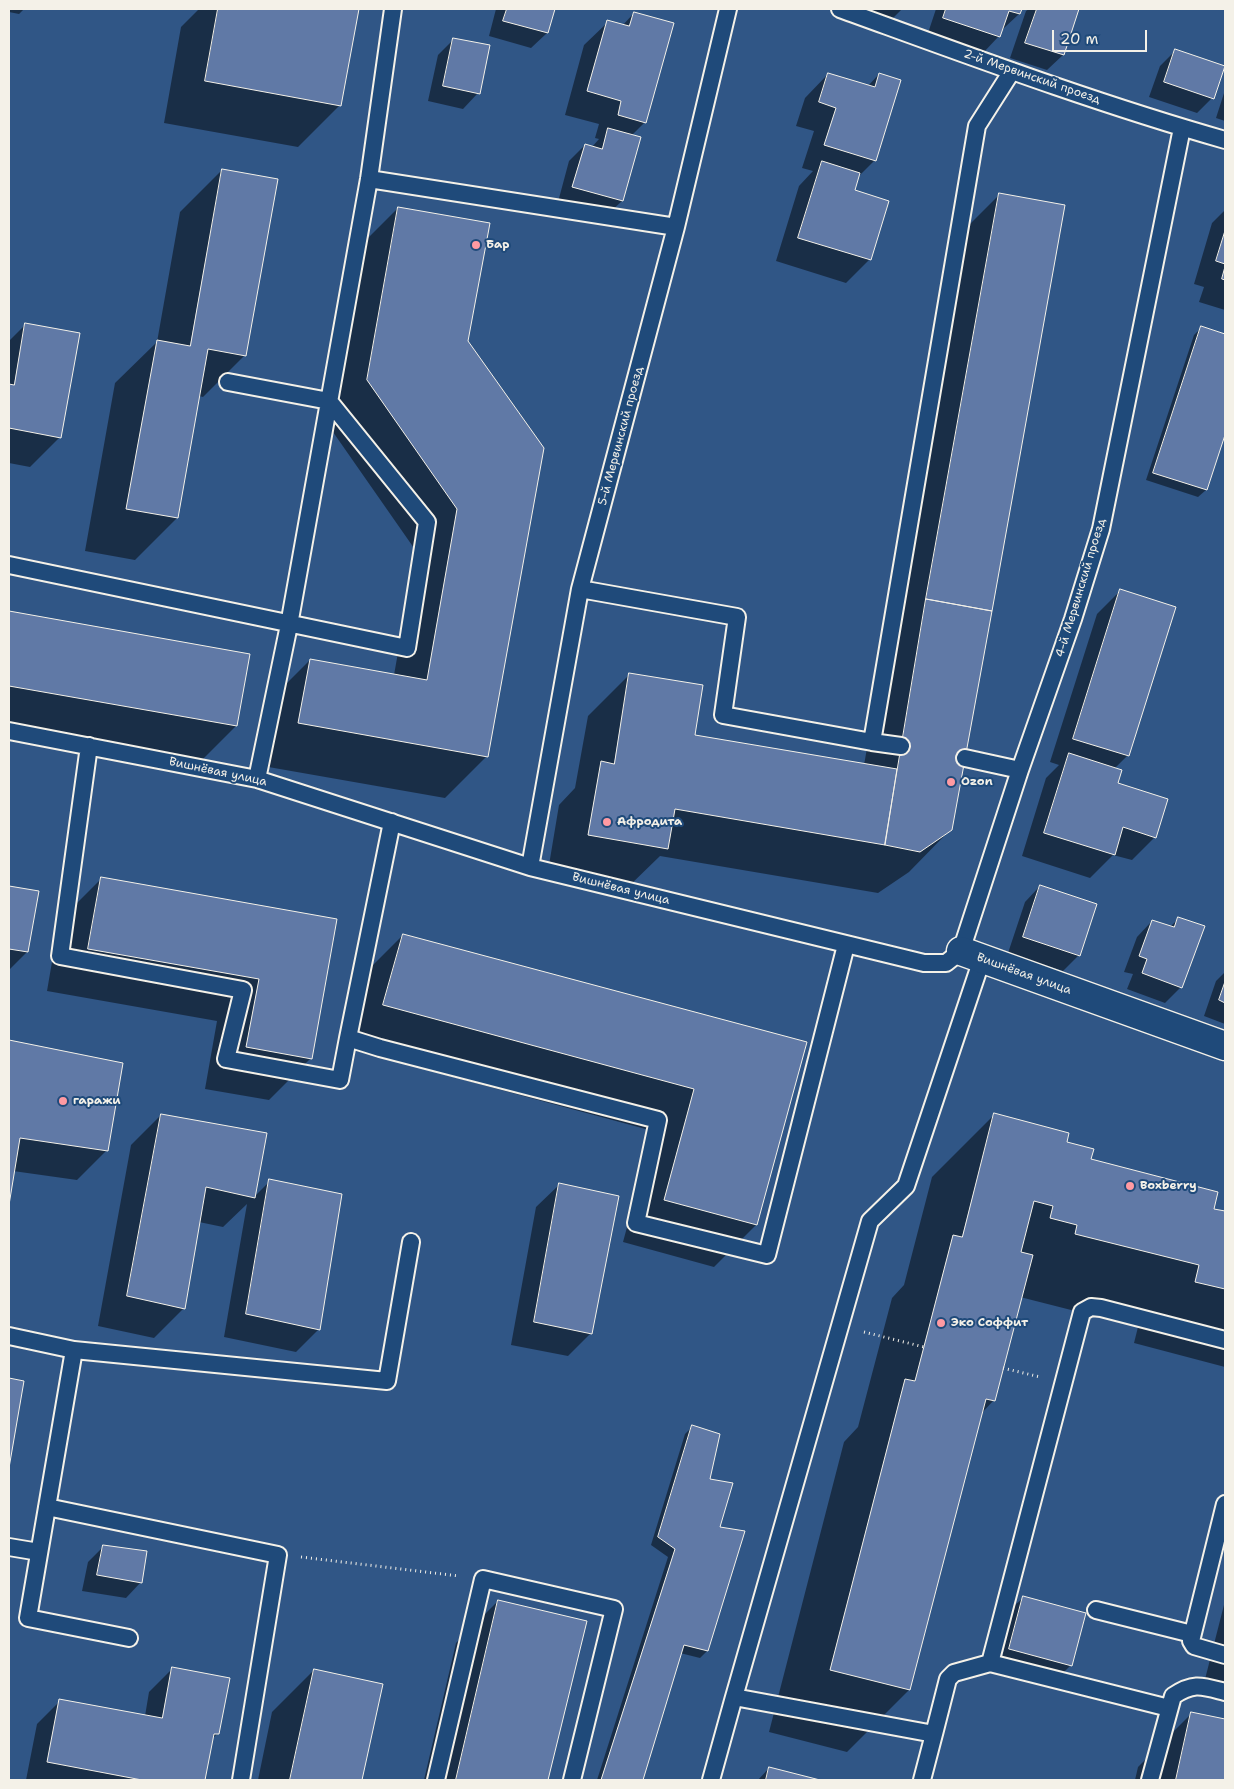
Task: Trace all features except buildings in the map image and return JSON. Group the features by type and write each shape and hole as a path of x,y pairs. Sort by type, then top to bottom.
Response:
{"street":[{"name":"Вишнёвая улица","path":"972,955 1225,1046"}],"lane":[{"path":"257,779 289,625 329,401 368,179 393,9"},
{"name":"5-й Мервинский проезд","path":"530,867 580,589 676,227 728,9"},
{"name":"2-й Мервинский проезд","path":"840,9 1012,71 1182,128 1225,140"},
{"path":"872,742 977,126 1012,71"},
{"name":"4-й Мервинский проезд","path":"711,1780 870,1221 906,1186 972,955 1020,770 1073,620 1101,529 1182,128"},
{"path":"368,179 676,227"},
{"path":"9,565 289,625 407,648 427,522 329,401 228,382"},
{"path":"580,589 737,616 723,715 901,746"},
{"name":"Вишнёвая улица","path":"9,731 257,779 530,867 924,964 946,963 972,955"},
{"path":"88,746 60,956 243,990 226,1059 340,1080 392,822"},
{"path":"965,758 1020,770"},
{"path":"348,1038 658,1120 636,1223 767,1256 846,945"},
{"path":"9,1336 74,1350 387,1381 411,1242"},
{"path":"990,1663 1082,1312 1090,1307 1101,1308 1225,1340"},
{"path":"74,1350 28,1618 129,1638"},
{"path":"1225,1504 1191,1641 1194,1646 1225,1655"},
{"path":"47,1507 278,1555 241,1780"},
{"path":"9,1547 39,1552"},
{"path":"436,1780 483,1579 614,1609 572,1780"},
{"path":"1096,1610 1192,1634"},
{"path":"922,1780 948,1679 954,1673 962,1670 990,1663 1168,1708"},
{"path":"1150,1780 1168,1708 1173,1696 1186,1687 1203,1687 1225,1692"},
{"path":"734,1696 934,1734"}],"path":[{"path":"840,1326 924,1347"},
{"path":"1003,1368 1062,1383"},
{"path":"278,1555 483,1579"}],"place":[{"name":"Бар","path":"476,245"},
{"name":"Ozon","path":"951,782"},
{"name":"Афродита","path":"607,822"},
{"name":"гаражи","path":"63,1101"},
{"name":"Boxberry","path":"1130,1186"},
{"name":"Эко Соффит","path":"941,1323"}]}
